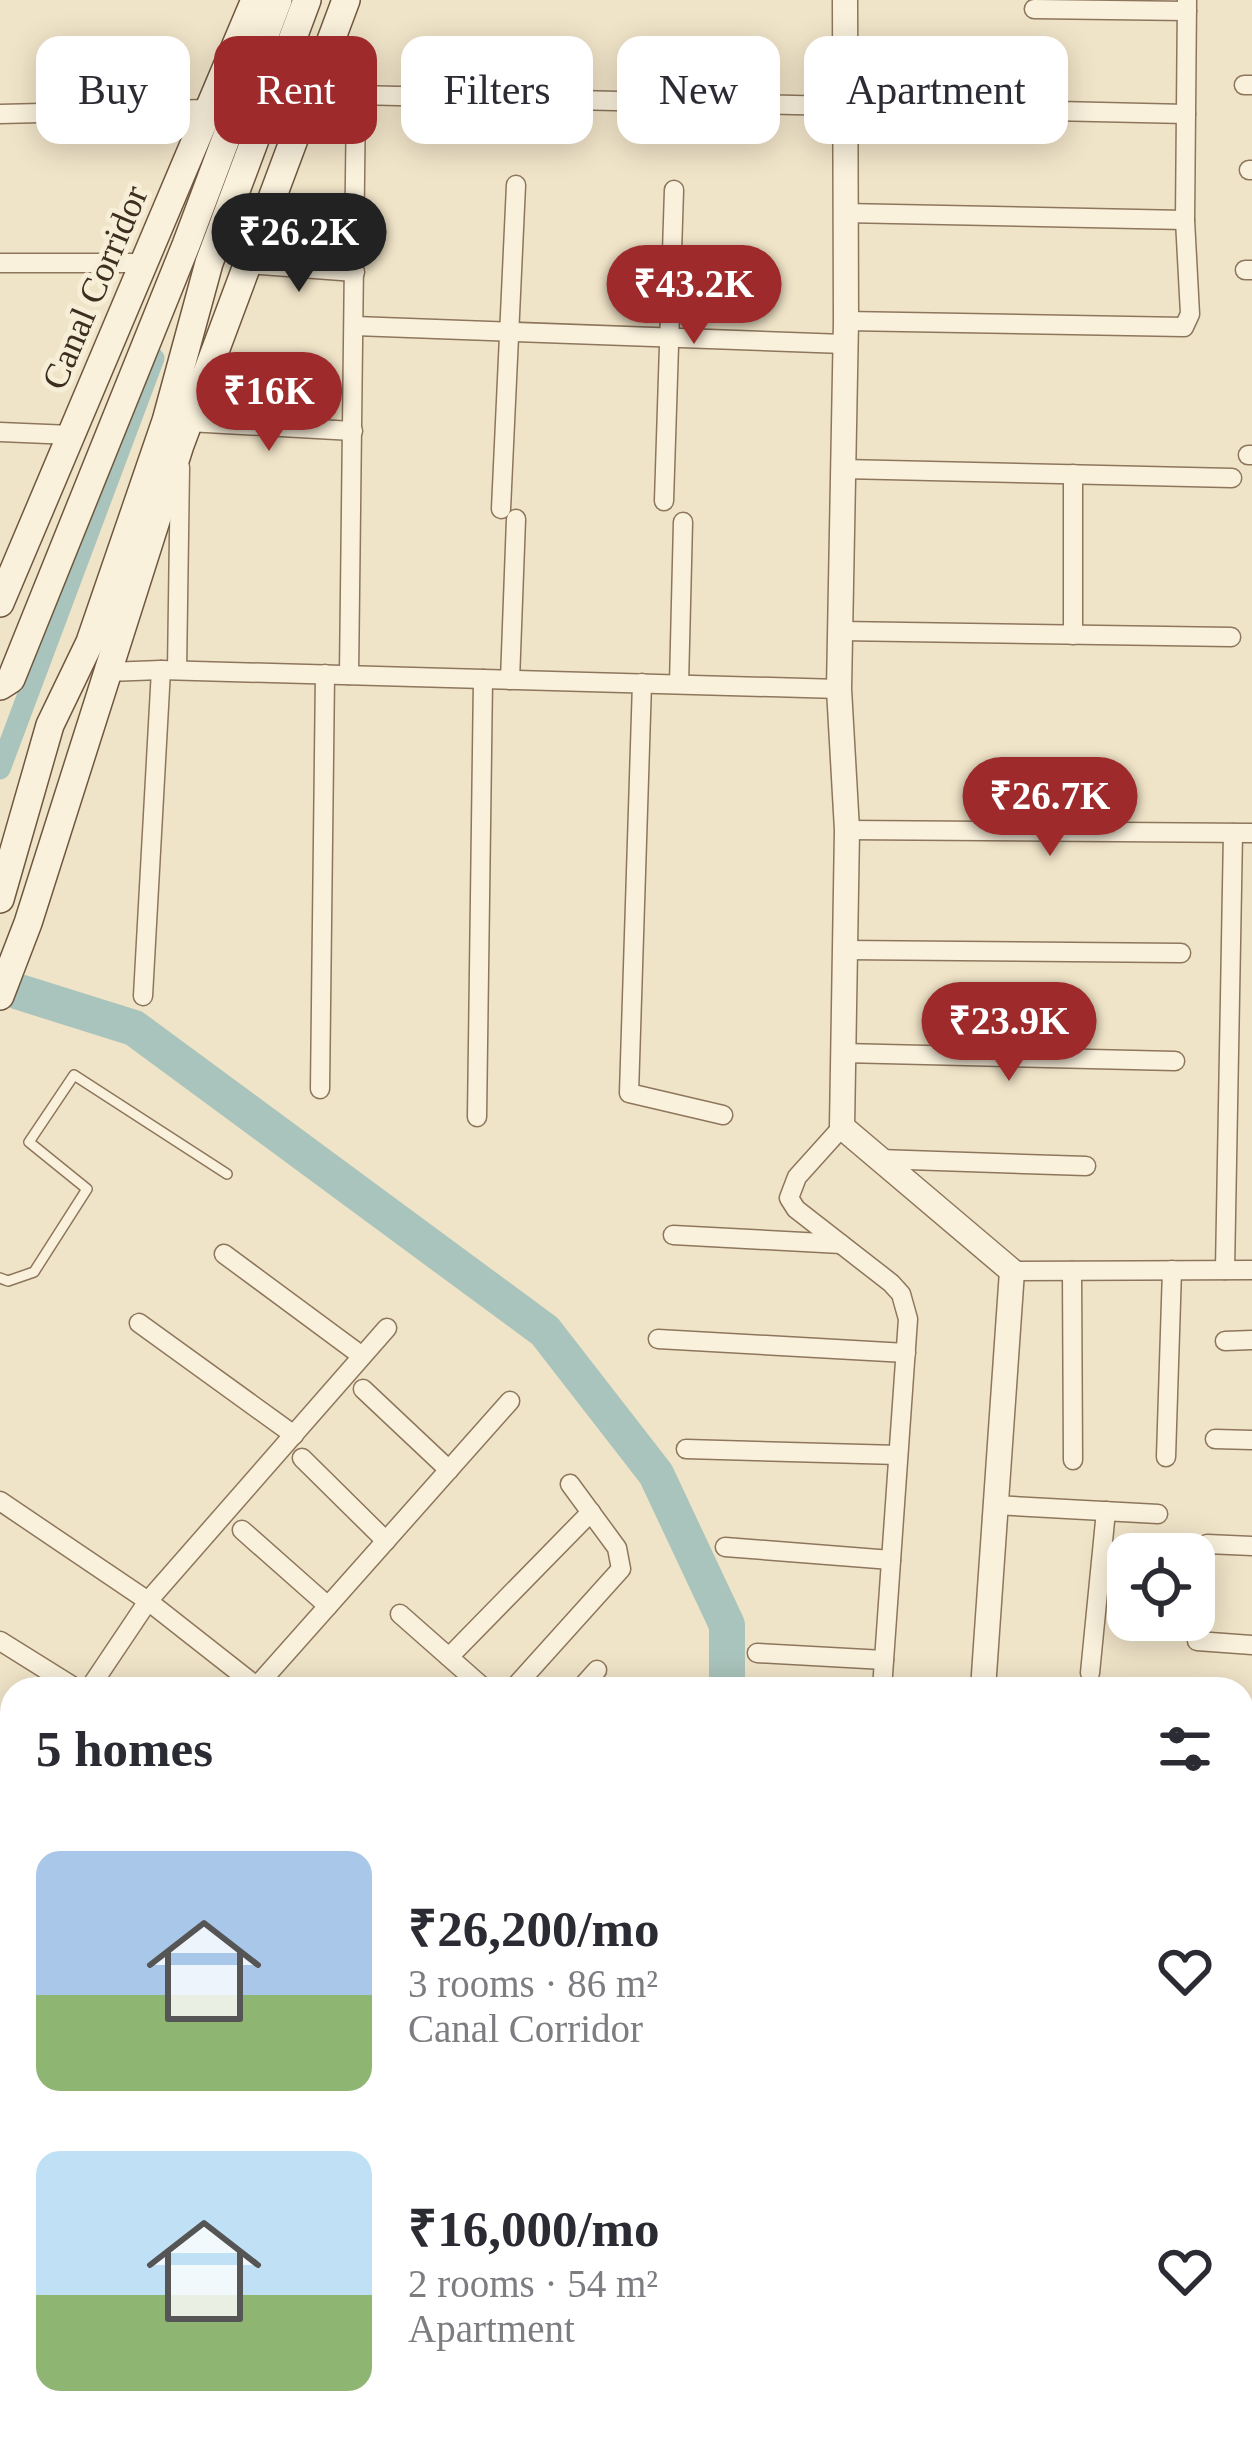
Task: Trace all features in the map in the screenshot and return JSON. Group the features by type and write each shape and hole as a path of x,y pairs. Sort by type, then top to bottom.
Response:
{"main road":[{"name":"Canal Corridor","path":"0,603 255,0"},
{"path":"0,686 10,679 187,244 278,0"},
{"path":"0,898 50,725 90,642 166,421 209,263 307,0"},
{"path":"332,36 346,0"},
{"path":"0,996 28,923 184,434 290,144"},
{"path":"50,725 82,752"}],"street":[{"path":"845,0 845,36"},
{"path":"355,326 667,338 1178,330 1188,323 1190,314 1186,6 1034,9"},
{"path":"377,96 804,106"},
{"path":"0,114 207,110"},
{"path":"1068,111 1186,113"},
{"path":"349,675 356,144"},
{"path":"844,144 839,689 847,830 842,1127 789,1191 796,1209 901,1294 908,1319 883,1677"},
{"path":"510,680 508,332 516,185"},
{"path":"664,501 674,190"},
{"path":"844,213 1186,220"},
{"path":"0,263 142,263"},
{"path":"246,264 355,272"},
{"path":"143,996 184,434 353,431"},
{"path":"0,432 71,435"},
{"path":"842,469 1232,478"},
{"path":"1073,474 1073,634"},
{"path":"680,684 683,522"},
{"path":"840,631 1231,637"},
{"path":"107,672 839,689"},
{"path":"320,1089 325,674"},
{"path":"477,1117 483,679"},
{"path":"642,683 629,1093 723,1115"},
{"path":"847,830 1242,833 1225,1270"},
{"path":"845,950 1181,953"},
{"path":"844,1053 1175,1061"},
{"path":"842,1127 1012,1271 1252,1270"},
{"path":"879,1159 1086,1166"},
{"path":"673,1235 841,1244"},
{"path":"224,1254 362,1356"},
{"path":"1072,1270 1073,1460"},
{"path":"1166,1457 1172,1270"},
{"path":"985,1677 1012,1271"},
{"path":"139,1323 294,1435"},
{"path":"96,1677 148,1601 387,1328"},
{"path":"658,1339 906,1353"},
{"path":"1225,1341 1252,1340"},
{"path":"363,1389 449,1470"},
{"path":"268,1677 510,1401"},
{"path":"1215,1439 1252,1440"},
{"path":"686,1449 898,1455"},
{"path":"302,1458 386,1541"},
{"path":"524,1677 621,1569 617,1548 570,1484"},
{"path":"0,1501 148,1601 245,1677"},
{"path":"995,1505 1159,1514"},
{"path":"1090,1673 1106,1511"},
{"path":"449,1657 591,1512"},
{"path":"242,1530 328,1606"},
{"path":"1215,1544 1252,1546"},
{"path":"725,1547 891,1560"},
{"path":"400,1614 472,1677"},
{"path":"0,1641 58,1677"},
{"path":"1197,1641 1252,1645"},
{"path":"757,1653 884,1660"},
{"path":"591,1677 597,1670"}],"lane":[{"path":"0,1278 8,1281 34,1271 87,1189 28,1142 74,1075 227,1174"}],"waterway":[{"path":"0,769 154,358"},
{"path":"0,986 134,1028 545,1331 656,1474 727,1625 727,1677"}]}
